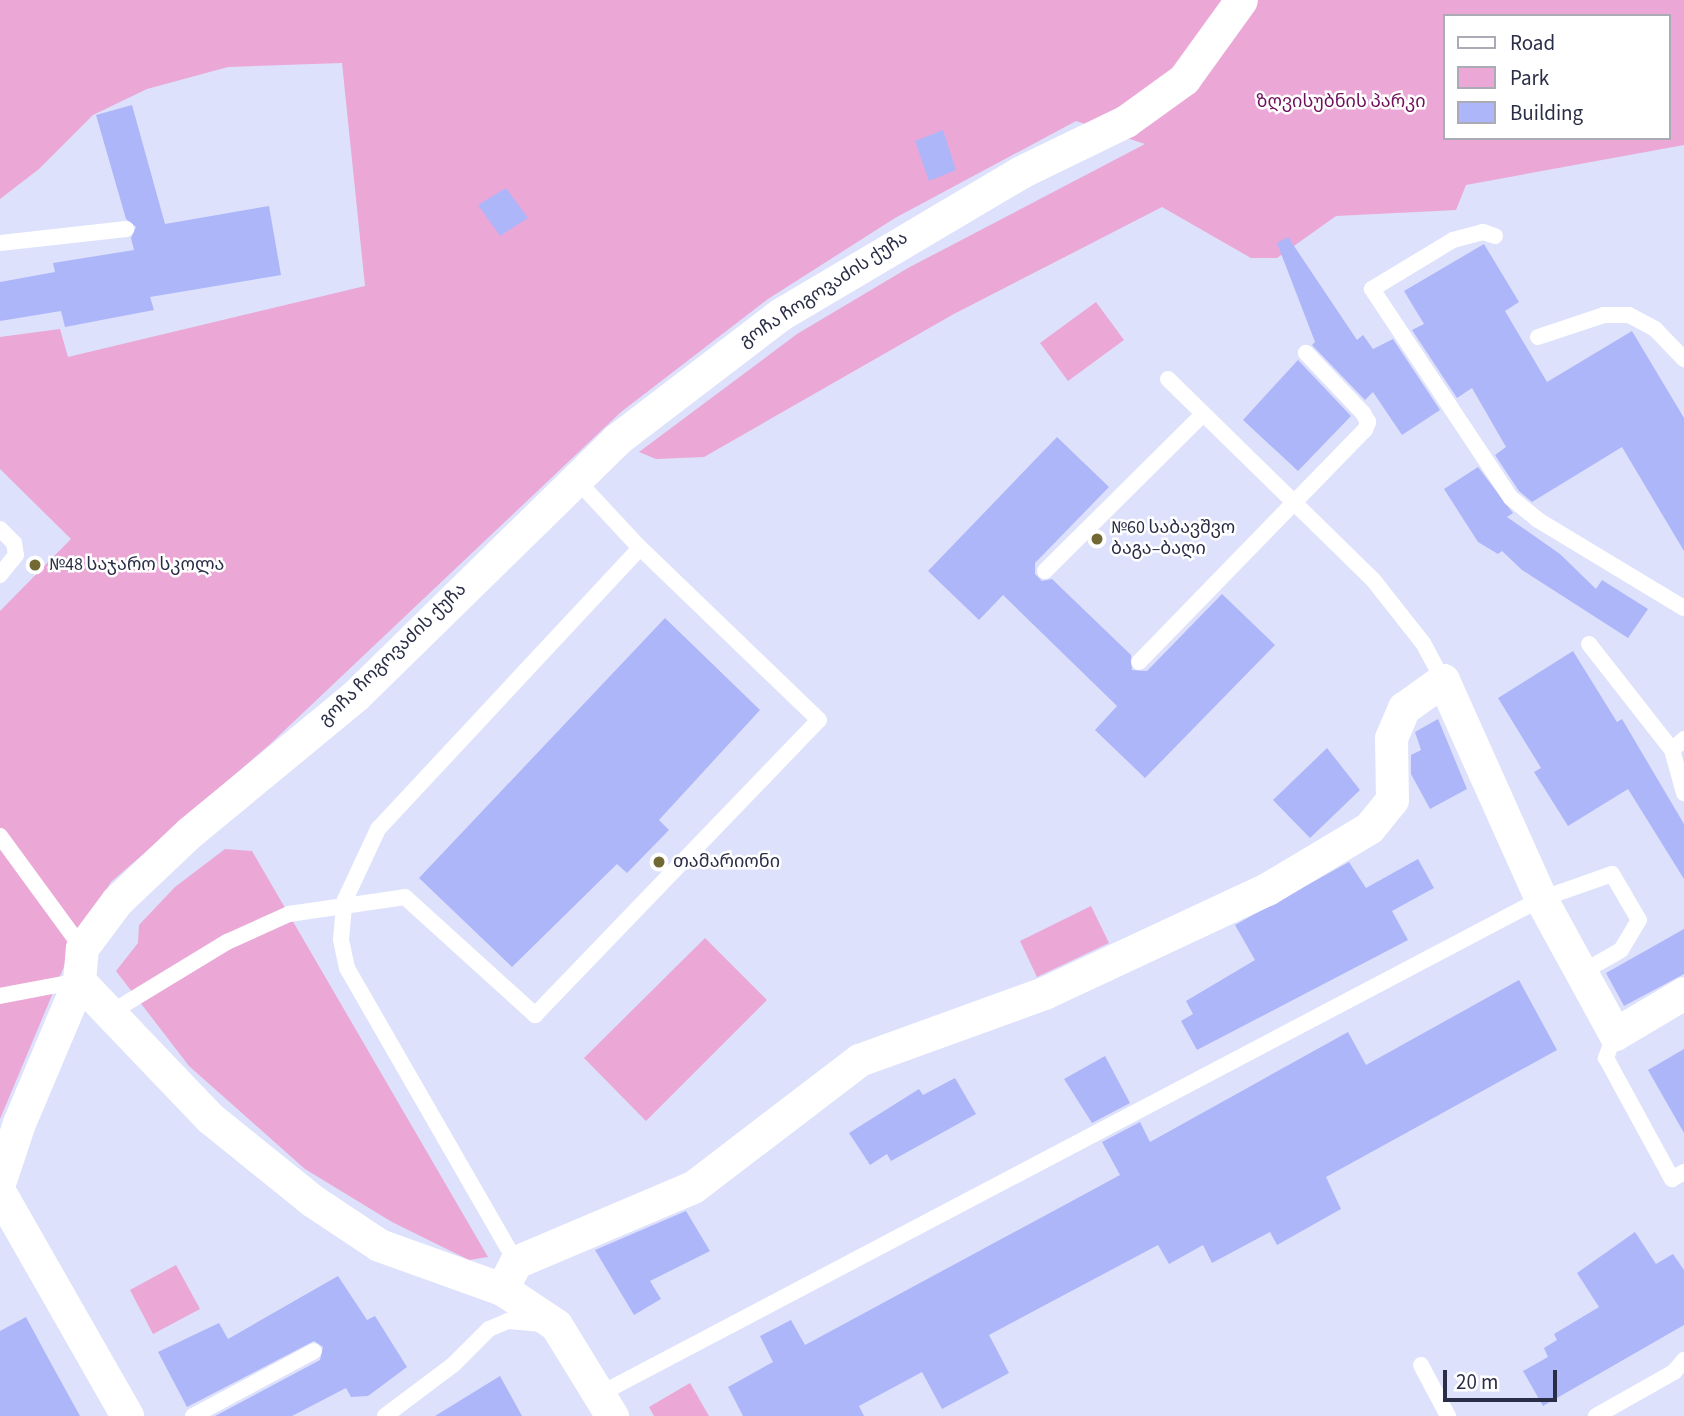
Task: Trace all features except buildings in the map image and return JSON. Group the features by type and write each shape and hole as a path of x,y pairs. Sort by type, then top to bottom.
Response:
{"street":[{"name":"გოჩა ჩოგოვაძის ქუჩა","path":"82,948 117,901 190,832 355,696 574,477 780,314 1018,173 1126,121 1184,79 1241,0"},
{"path":"509,1275 693,1187 859,1060 1044,993 1266,889 1368,828 1392,800 1391,738 1404,708 1443,680 1541,899 1615,1034 1684,993"},
{"path":"0,1180 19,1123 79,981 82,948"},
{"path":"79,981 210,1118 313,1201 379,1245 509,1275 556,1325 606,1405"},
{"path":"0,1193 127,1416"}],"lane":[{"path":"0,243 126,229"},
{"path":"1496,236 1483,232 1453,240 1372,289 1511,498 1538,520 1684,608"},
{"path":"1538,338 1604,315 1629,316 1655,329 1682,353"},
{"path":"1139,662 1366,430 1368,422 1306,353"},
{"path":"1168,379 1374,582 1423,643 1443,680"},
{"path":"1045,571 1203,414"},
{"path":"110,1013 227,942 289,914 344,902 405,897 535,1014 820,720 640,548 574,477"},
{"path":"0,529 15,543 16,555 0,575"},
{"path":"509,1275 347,968 341,940 344,902 377,829 640,548"},
{"path":"1589,644 1678,745 1684,793"},
{"path":"0,836 82,948"},
{"path":"606,1405 1541,899 1612,874 1639,920 1621,950 1581,974"},
{"path":"0,996 79,981"},
{"path":"1615,1034 1606,1058 1672,1179 1684,1172"},
{"path":"385,1416 453,1365 489,1329 508,1321 556,1325"},
{"path":"193,1416 314,1351"},
{"path":"1596,1416 1674,1372 1684,1360"},
{"path":"1421,1365 1448,1416"}],"green space":[{"name":"ზღვისუბნის პარკი","path":"0,0 1684,0 1684,145 1466,185 1456,210 1336,216 1277,258 1251,258 1162,207 952,315 704,457 656,459 639,452 797,334 908,268 1145,144 1076,121 895,218 768,299 621,412 269,745 111,882 76,938 0,1119 0,611 71,539 0,469 0,337 60,329 68,357 365,286 342,63 228,67 147,89 93,115 39,169 0,199"},
{"path":"1096,302 1124,340 1068,381 1040,343"},
{"path":"225,849 252,851 488,1257 469,1260 392,1222 305,1169 189,1066 116,971 138,943 139,925 175,887"},
{"path":"1091,906 1109,943 1037,977 1020,941"},
{"path":"705,938 767,1000 646,1121 584,1058"},
{"path":"176,1265 200,1309 153,1334 130,1290"},
{"path":"690,1383 709,1416 654,1416 649,1407"}],"place":[{"name":"№60 საბავშვო ბაგა–ბაღი","path":"1097,539"},
{"name":"№48 საჯარო სკოლა","path":"35,565"},
{"name":"თამარიონი","path":"659,862"}]}
